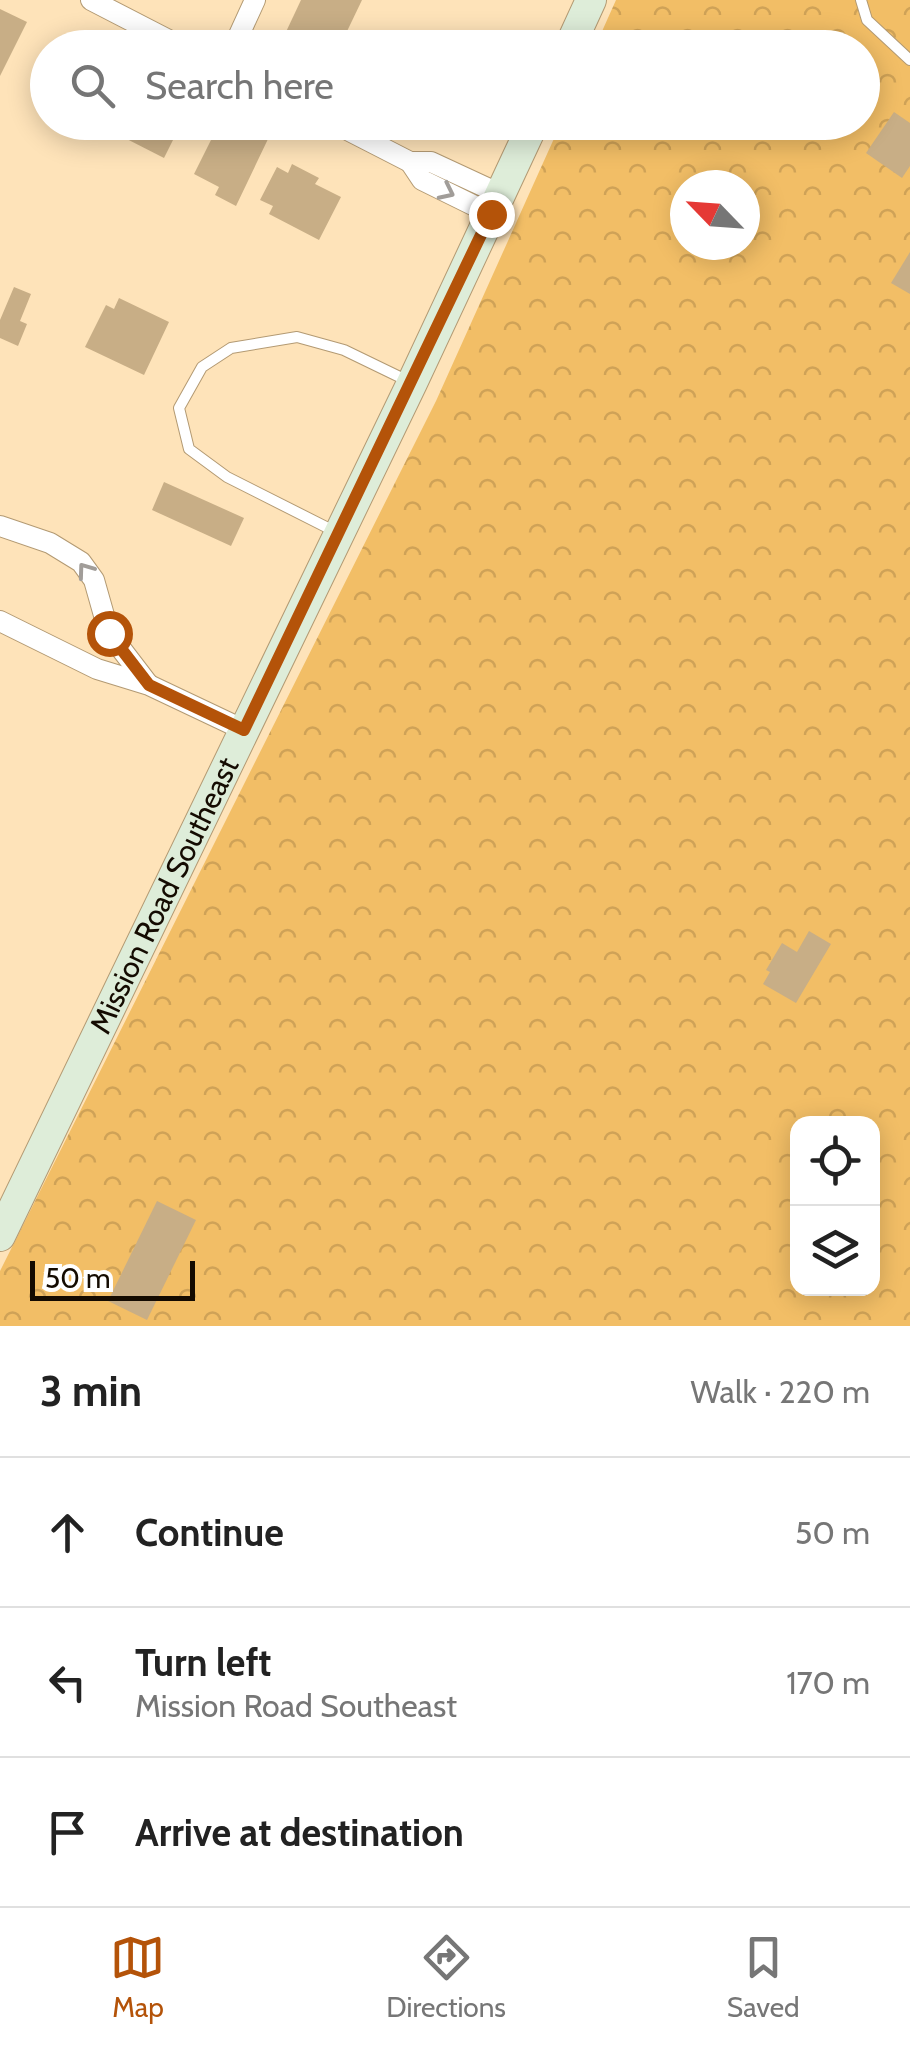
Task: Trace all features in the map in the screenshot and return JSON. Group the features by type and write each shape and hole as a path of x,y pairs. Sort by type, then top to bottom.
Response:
{"main road":[{"path":"577,30 591,0"},
{"name":"Mission Road Southeast","path":"0,1236 412,384 526,140"}],"street":[{"path":"92,0 150,30"},
{"path":"241,30 255,0"},
{"path":"367,140 410,162 431,162 496,204"},
{"path":"0,526 50,542 81,562 94,580 109,633 149,685"},
{"path":"0,621 98,669 149,685 244,730"}],"lane":[{"path":"862,0 866,20 877,30"},
{"path":"880,33 910,60"},
{"path":"340,534 226,478 189,449 179,408 202,367 230,348 297,337 344,350 412,384"}],"green space":[{"path":"616,0 910,0 910,1326 0,1326 0,1271 436,401 553,140 880,140 880,30 603,30"}],"building":[{"path":"301,0 362,0 348,30 287,30"},
{"path":"0,9 27,22 0,76"},
{"path":"894,112 910,123 910,166 902,178 866,153 875,140 880,140 880,132"},
{"path":"129,140 173,140 164,158"},
{"path":"211,140 268,140 236,206 215,195 219,187 194,174"},
{"path":"292,164 319,178 315,184 341,197 319,240 269,214 273,206 260,200 277,167 288,173"},
{"path":"910,252 910,294 891,283"},
{"path":"14,287 31,294 20,321 27,324 18,346 0,338 0,320"},
{"path":"119,298 169,322 144,375 85,347 106,305 114,309"},
{"path":"164,482 244,518 231,546 152,510"},
{"path":"809,931 831,944 796,1003 763,984 770,972 766,970 782,943 797,952"},
{"path":"157,1201 196,1220 147,1320 108,1301"}],"route":[{"path":"109,633 149,685 244,730 491,214"}]}
